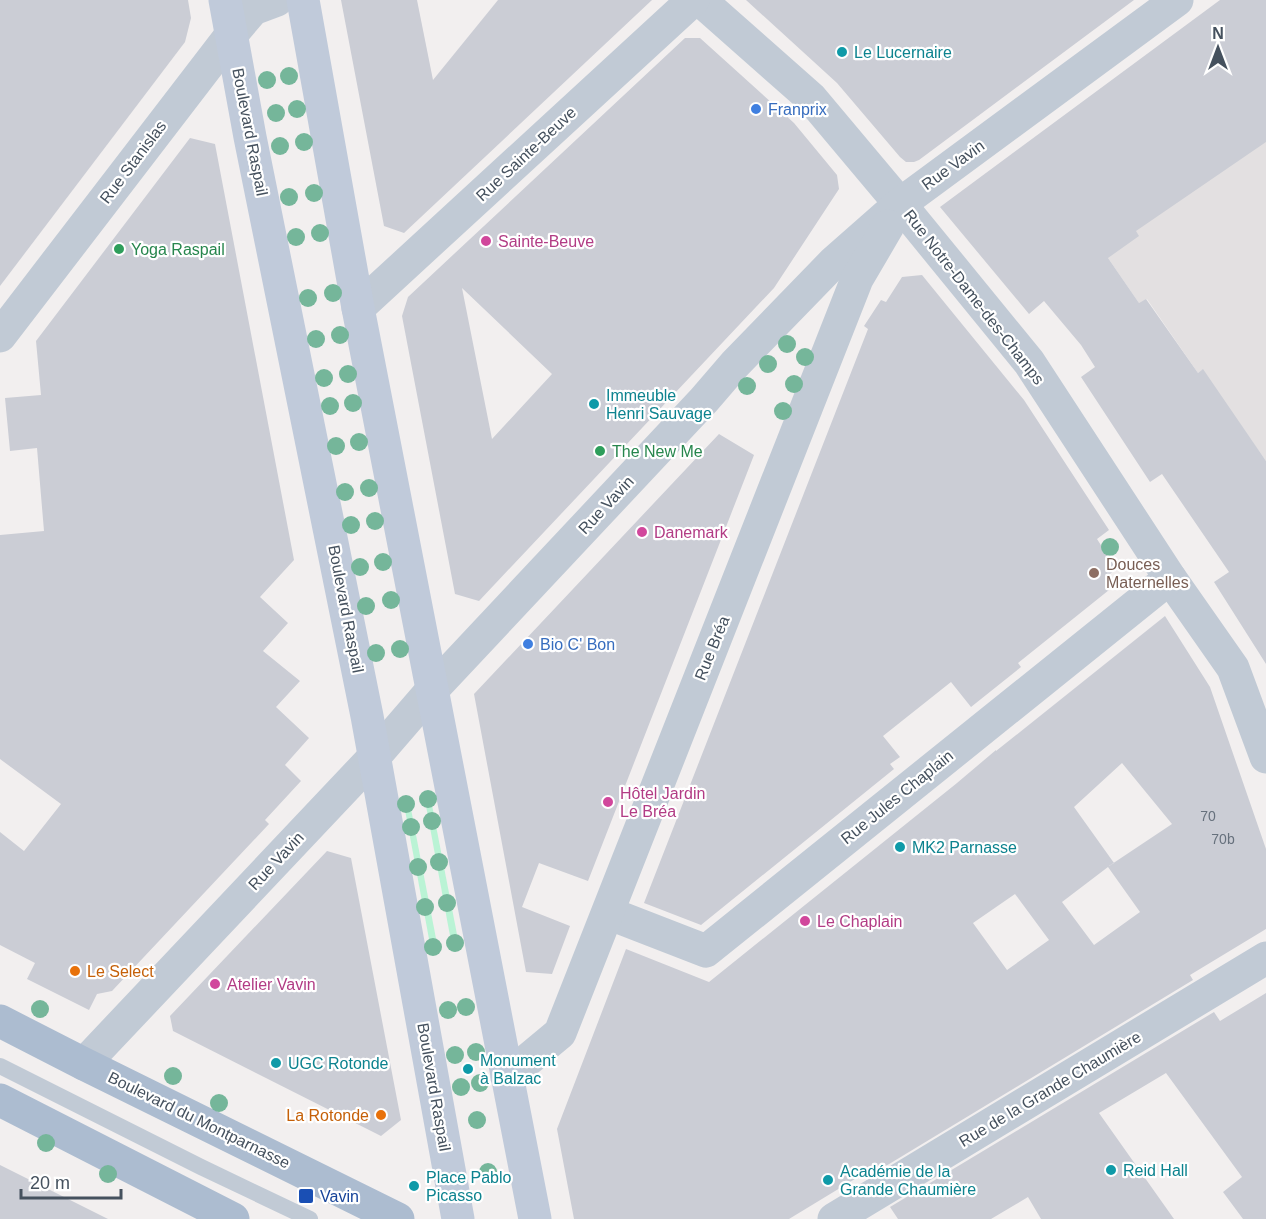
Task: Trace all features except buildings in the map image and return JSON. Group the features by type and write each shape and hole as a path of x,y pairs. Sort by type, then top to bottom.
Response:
{"main road":[{"name":"Boulevard Raspail","path":"225,0 252,149 375,756 458,1219"},
{"path":"303,0 358,308 535,1219"},
{"name":"Boulevard du Montparnasse","path":"0,1021 398,1219"},
{"path":"0,1100 233,1219"}],"street":[{"name":"Rue Stanislas","path":"0,336 231,35 254,9 277,0"},
{"name":"Rue Sainte-Beuve","path":"358,308 693,0"},
{"name":"Rue Notre-Dame-des-Champs","path":"700,0 811,98 1029,362 1170,578 1233,668 1266,757"},
{"name":"Rue Vavin","path":"84,1064 375,756 432,690 833,262 900,204 1178,0"},
{"name":"Rue Bréa","path":"507,1077 560,1033 857,279 900,204"},
{"name":"Rue Jules Chaplain","path":"608,913 705,951 1170,578"},
{"name":"Rue de la Grande Chaumière","path":"834,1219 1266,958"}],"lane":[{"path":"0,1066 310,1219"}],"shaded area":[{"path":"1266,72 1266,461 1202,370 1198,373 1147,299 1139,303 1077,213"}],"green space":[{"path":"432,805 460,950 453,952 426,806"},
{"path":"411,809 439,954 432,955 405,810"}],"place":[{"name":"Le Lucernaire","path":"842,52"},
{"name":"Franprix","path":"756,109"},
{"name":"Sainte-Beuve","path":"486,241"},
{"name":"Yoga Raspail","path":"119,249"},
{"name":"Immeuble Henri Sauvage","path":"594,404"},
{"name":"The New Me","path":"600,451"},
{"name":"Danemark","path":"642,532"},
{"name":"Douces Maternelles","path":"1094,573"},
{"name":"Bio C' Bon","path":"528,644"},
{"name":"Hôtel Jardin Le Bréa","path":"608,802"},
{"name":"MK2 Parnasse","path":"900,847"},
{"name":"Le Chaplain","path":"805,921"},
{"name":"Le Select","path":"75,971"},
{"name":"Atelier Vavin","path":"215,984"},
{"name":"UGC Rotonde","path":"276,1063"},
{"name":"Monument à Balzac","path":"468,1069"},
{"name":"La Rotonde","path":"381,1115"},
{"name":"Reid Hall","path":"1111,1170"},
{"name":"Académie de la Grande Chaumière","path":"828,1180"},
{"name":"Place Pablo Picasso","path":"414,1186"},
{"name":"Vavin","path":"306,1196"}]}
